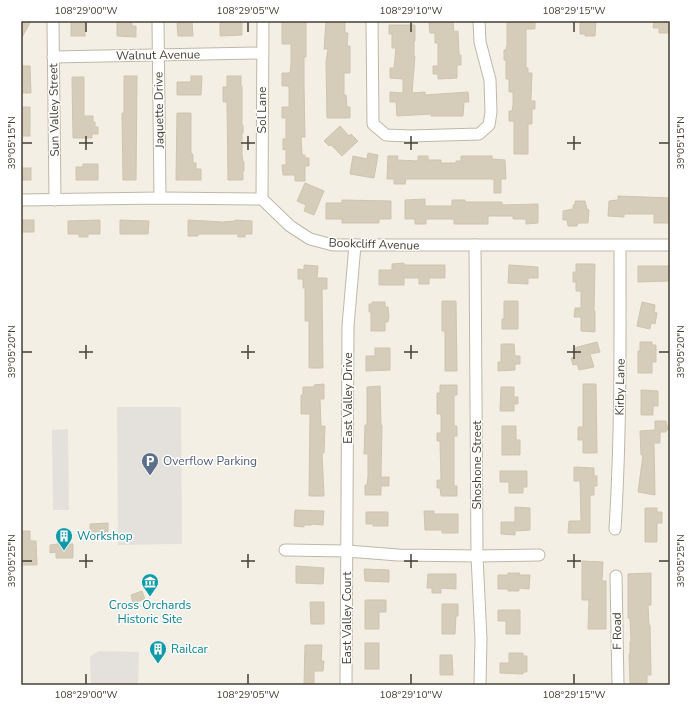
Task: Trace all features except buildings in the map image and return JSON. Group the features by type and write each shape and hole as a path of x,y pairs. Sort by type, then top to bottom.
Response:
{"street":[{"name":"Sun Valley Street","path":"53,21 55,200"},
{"name":"Jaquette Drive","path":"158,21 160,198"},
{"name":"Sol Lane","path":"262,199 263,21"},
{"path":"372,21 373,124 386,135 410,136 479,134 489,125 491,112 490,80 480,42 479,21"},
{"name":"Walnut Avenue","path":"53,57 262,53"},
{"path":"21,200 160,198 262,199"},
{"name":"Bookcliff Avenue","path":"262,199 290,226 310,239 333,245 670,245"},
{"name":"East Valley Drive","path":"347,551 348,326 355,245"},
{"name":"Shoshone Street","path":"475,245 477,556 481,639 480,685"},
{"name":"Kirby Lane","path":"615,529 618,492 620,389 620,246"},
{"path":"285,550 477,556 539,555"},
{"name":"East Valley Court","path":"346,685 347,551"},
{"name":"F Road","path":"616,576 618,685"}],"shaded area":[{"name":"Overflow Parking","path":"117,407 181,407 182,544 118,545"},
{"path":"68,429 69,510 53,510 52,430"},
{"path":"98,651 139,652 138,685 91,685 90,657"}],"place":[{"name":"Overflow Parking","path":"150,476"},
{"name":"Workshop","path":"64,551"},
{"name":"Cross Orchards Historic Site","path":"150,597"},
{"name":"Railcar","path":"158,664"}]}
